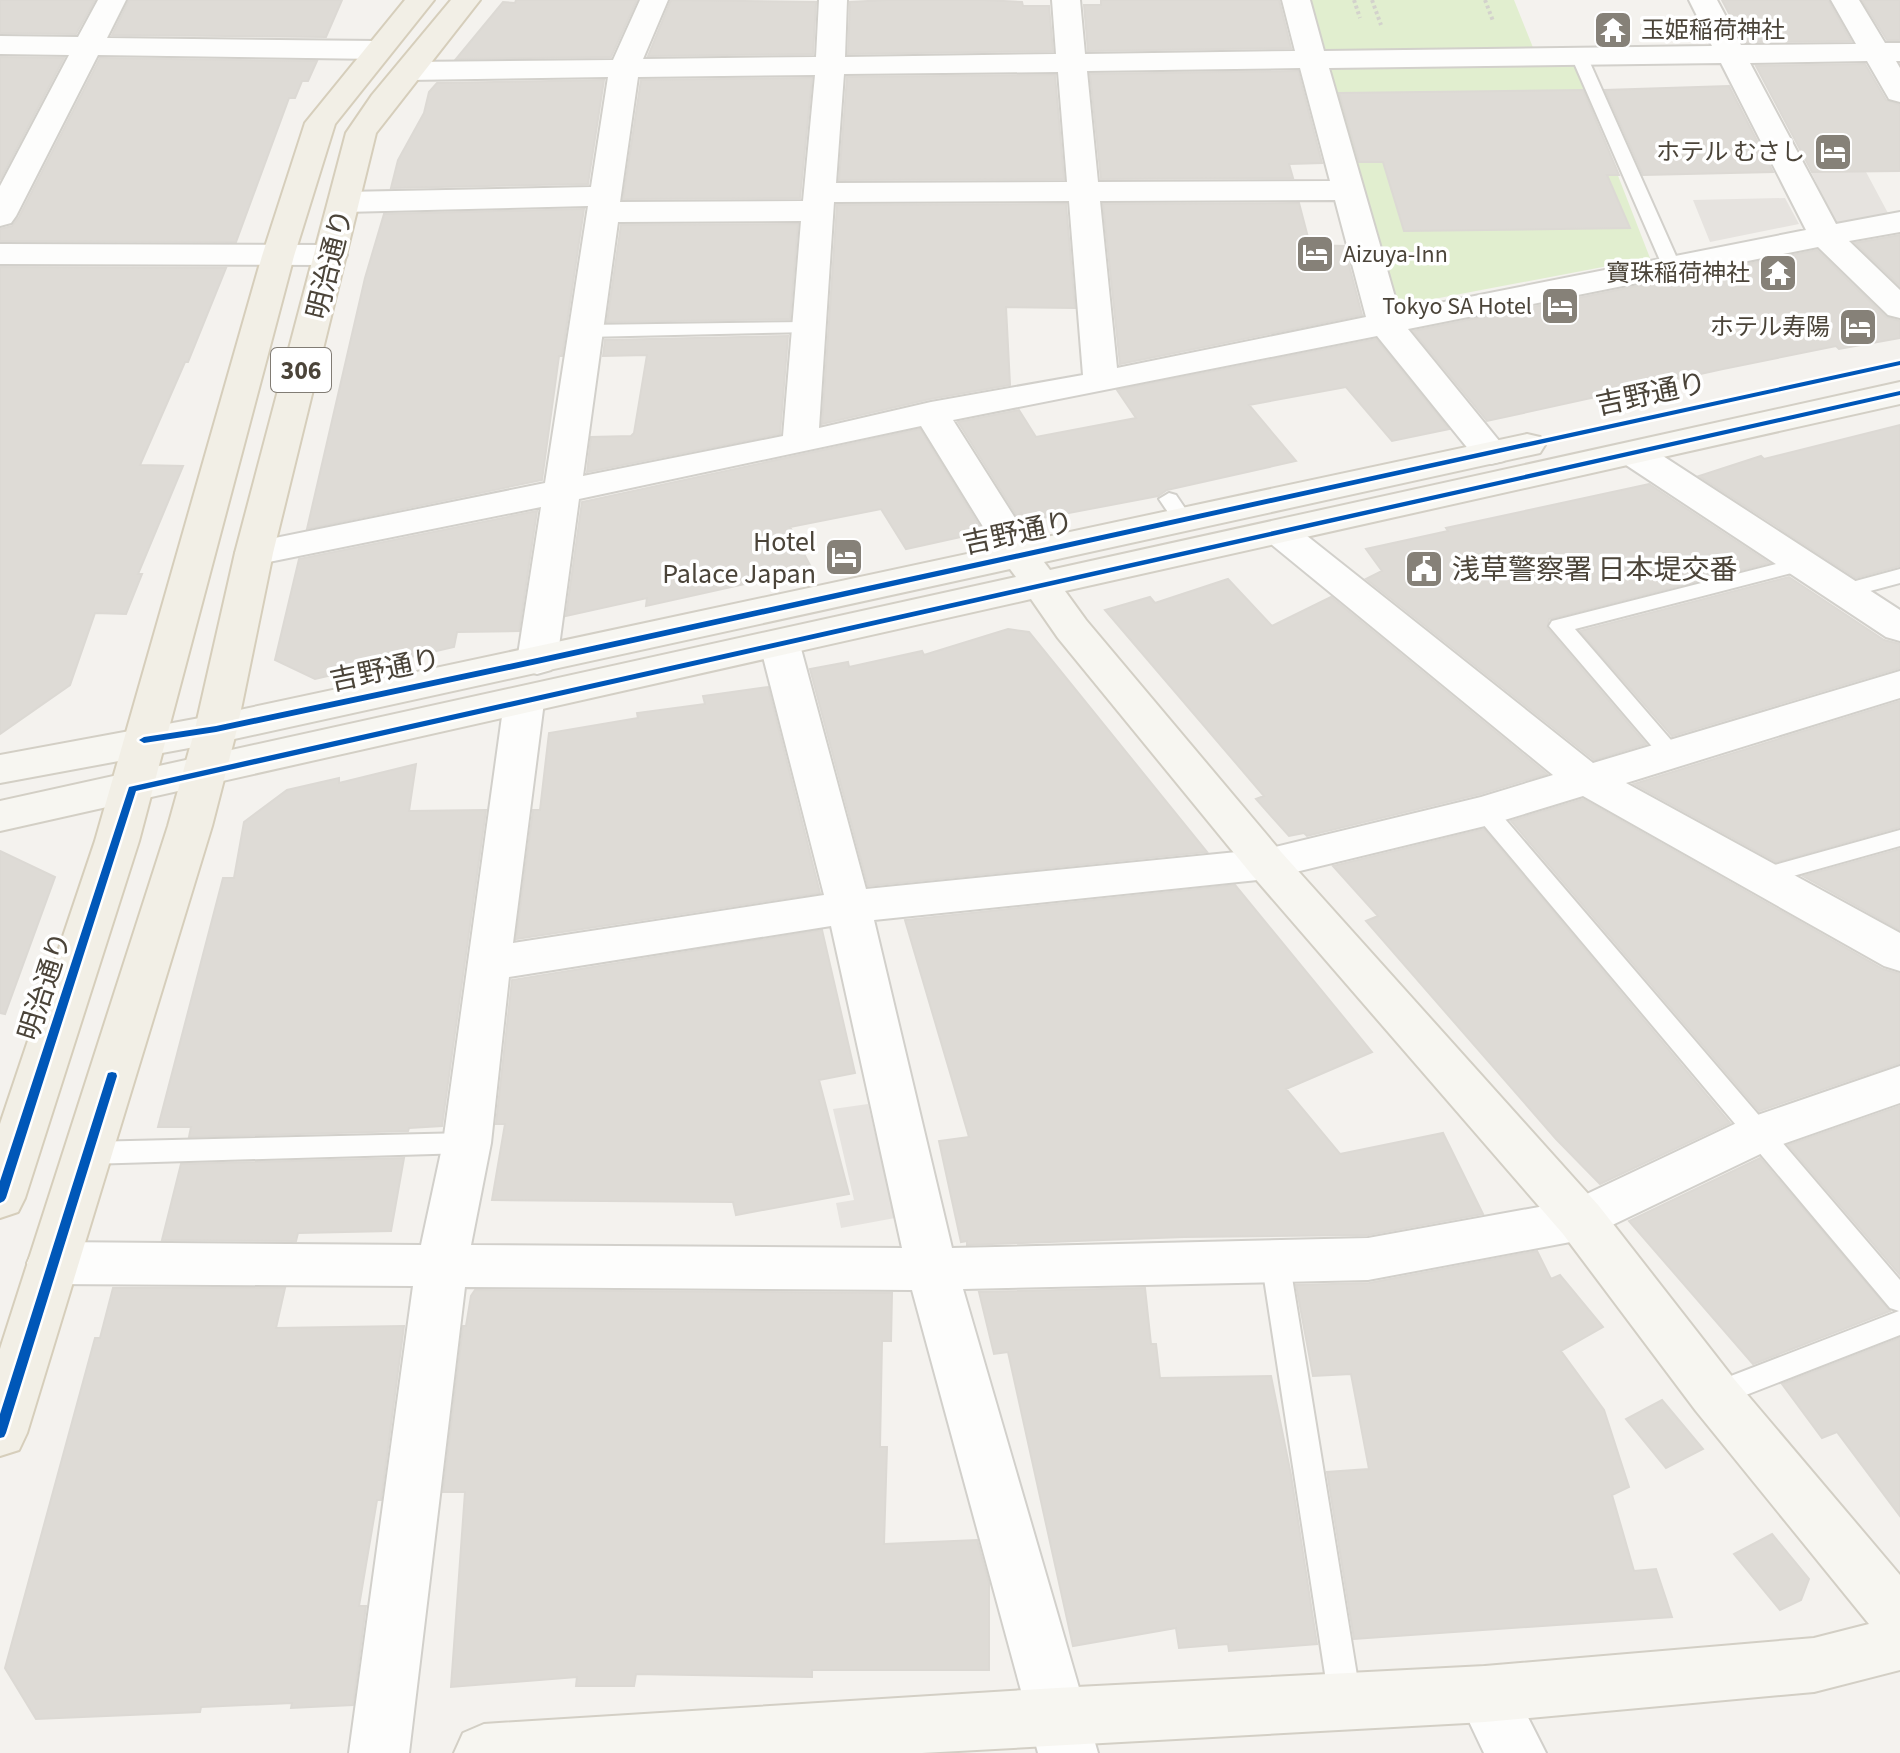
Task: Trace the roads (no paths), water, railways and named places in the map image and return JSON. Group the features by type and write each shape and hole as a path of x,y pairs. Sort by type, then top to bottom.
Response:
{"main road":[{"name":"明治通り","path":"0,1198 132,789 278,256 320,123 420,0"},
{"name":"明治通り","path":"0,1433 210,750 254,553 361,133 466,0"},
{"name":"吉野通り","path":"531,681 780,645 1030,571 1176,510 1491,453 1900,363"},
{"name":"吉野通り","path":"0,816 132,789 210,750 1030,571 1279,532 1900,393"},
{"path":"1030,571 1072,629 1267,864 1581,1220 1715,1395 1900,1618"},
{"name":"吉野通り","path":"0,769 144,740 210,750"},
{"path":"484,1753 1063,1734 1345,1700 1485,1694 1814,1665 1900,1643"}],"street":[{"path":"0,216 112,0"},
{"path":"379,1753 442,1264 467,1143 488,964 624,69 654,0"},
{"path":"801,443 805,328 832,66 833,0"},
{"path":"1066,0 1101,382"},
{"path":"1296,0 1385,323 1491,453"},
{"path":"1703,0 1826,237 1900,308"},
{"path":"1845,0 1888,52 1900,93"},
{"path":"0,45 378,50"},
{"path":"408,71 1888,52"},
{"path":"344,202 818,202 1084,191 1349,190"},
{"path":"254,553 801,443 931,413 1101,382 1671,265 1900,222"},
{"path":"0,254 331,255"},
{"path":"931,413 1030,571"},
{"path":"1633,453 1900,628"},
{"path":"1279,532 1584,778 1900,954"},
{"path":"780,645 849,907 932,1269 1063,1734"},
{"path":"488,964 849,907 1267,864 1485,811 1584,778 1900,684"},
{"path":"52,1263 932,1269 1368,1259 1581,1220 1760,1133 1900,1084"},
{"path":"1485,1694 1516,1753"}],"lane":[{"path":"1579,56 1671,265"},
{"path":"585,331 805,328"},
{"path":"1669,752 1560,626 1800,564"},
{"path":"1844,591 1900,576"},
{"path":"1485,811 1900,1300"},
{"path":"1761,877 1900,838"},
{"path":"88,1153 467,1143"},
{"path":"1275,1259 1345,1700"},
{"path":"1715,1395 1900,1323"}],"place":[{"name":"玉姫稲荷神社","path":"1613,30"},
{"name":"ホテル むさし","path":"1833,152"},
{"name":"Aizuya-Inn","path":"1315,254"},
{"name":"寶珠稲荷神社","path":"1778,273"},
{"name":"Tokyo SA Hotel","path":"1560,306"},
{"name":"ホテル寿陽","path":"1858,327"},
{"name":"Hotel Palace Japan","path":"844,557"},
{"name":"浅草警察署 日本堤交番","path":"1424,569"}]}
